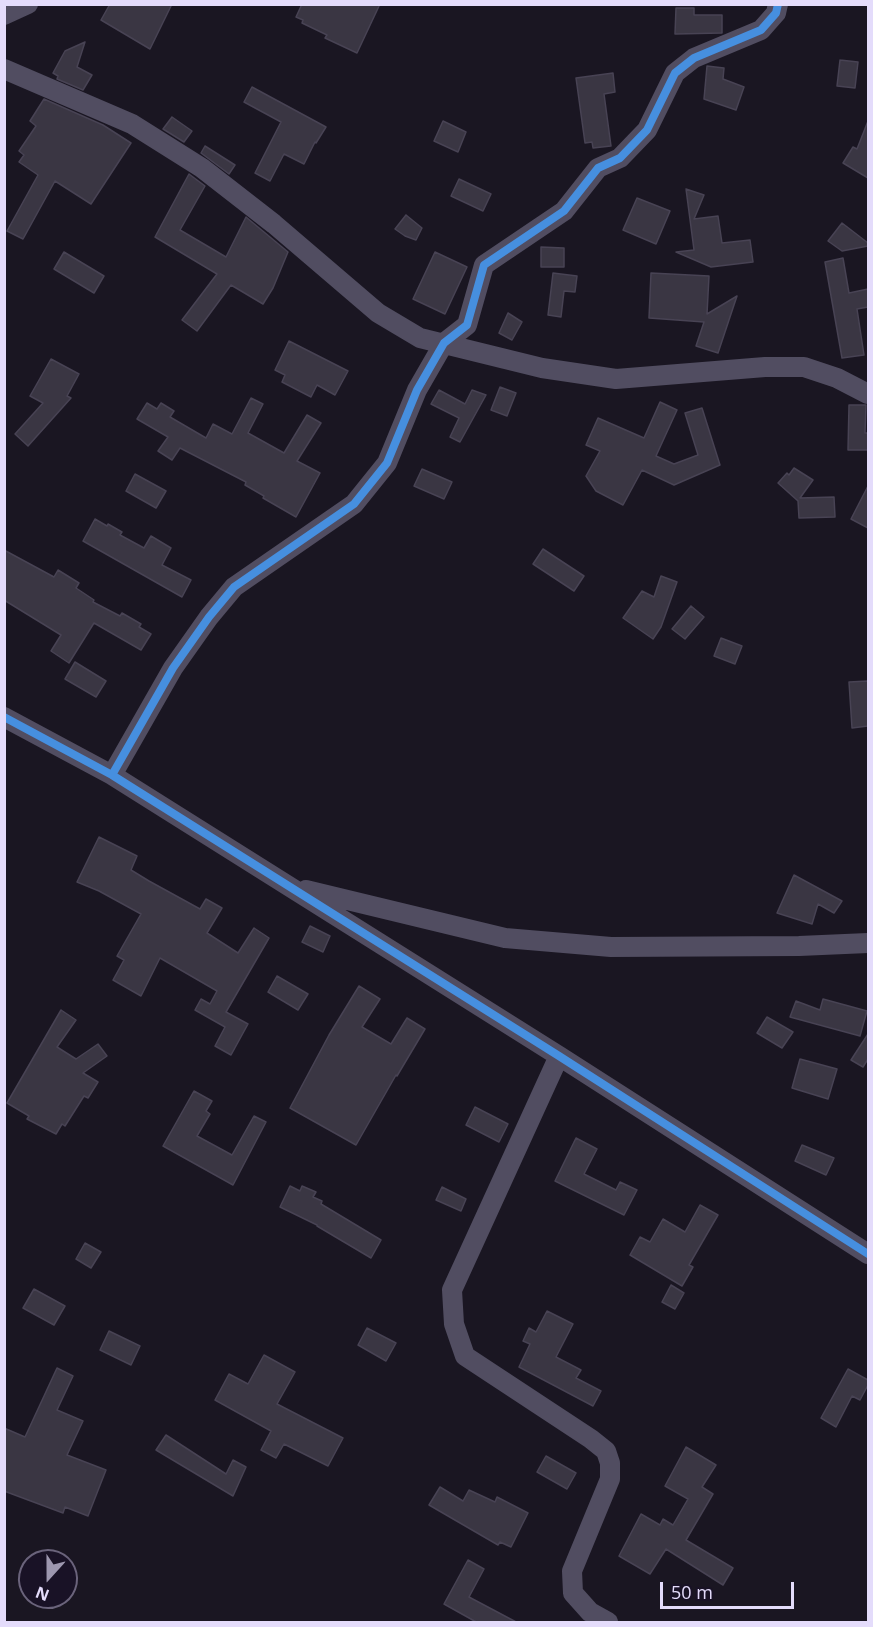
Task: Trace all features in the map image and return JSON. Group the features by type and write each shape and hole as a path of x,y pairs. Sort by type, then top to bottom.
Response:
{"street":[{"path":"4,15 28,4"},
{"path":"112,775 173,668 209,616 234,587 354,504 387,463 417,390 444,344 467,325 484,265 564,211 598,168 620,158 647,130 675,73 694,58 761,30 776,13 778,4"},
{"path":"4,69 132,124 202,168 274,224 378,313 420,338 542,368 616,379 765,367 804,367 837,378 868,394"},
{"path":"4,717 112,775 559,1056 868,1254"},
{"path":"289,886 505,938 611,947 799,946 868,943"},
{"path":"559,1056 452,1290 454,1324 465,1356 606,1451 610,1463 610,1479 572,1571 573,1593 590,1612 608,1623"}],"building":[{"path":"110,4 172,4 150,49 101,20"},
{"path":"302,4 380,4 357,53 325,38 327,35 302,23 303,20 296,17"},
{"path":"676,8 694,8 694,15 722,15 722,33 675,34"},
{"path":"85,42 77,67 92,75 83,90 57,79 58,76 53,73 65,51"},
{"path":"840,60 858,62 855,88 837,86"},
{"path":"707,66 724,68 723,79 744,87 736,110 704,99"},
{"path":"613,73 615,92 604,94 611,146 593,148 592,142 585,143 576,78"},
{"path":"252,87 326,127 304,164 284,154 270,181 255,173 281,122 244,102"},
{"path":"44,99 103,125 131,143 91,204 55,181 23,239 7,231 38,175 19,162 24,155 19,151 36,126 30,121"},
{"path":"172,117 192,131 184,142 163,129"},
{"path":"443,121 466,132 458,152 434,141"},
{"path":"868,121 868,178 843,163 853,147 857,149"},
{"path":"205,146 235,165 229,174 201,153"},
{"path":"189,174 205,186 180,230 226,257 246,217 288,252 273,288 263,304 231,285 197,331 182,320 217,274 155,237"},
{"path":"459,179 491,194 483,211 451,196"},
{"path":"686,189 704,195 694,219 718,216 722,243 750,240 753,262 711,267 676,252 694,250"},
{"path":"637,198 670,211 656,244 623,230"},
{"path":"406,215 422,228 416,240 395,229"},
{"path":"842,223 868,243 868,246 842,251 828,241"},
{"path":"541,247 564,248 564,267 541,267"},
{"path":"64,252 104,276 94,293 54,269"},
{"path":"435,252 467,267 445,314 413,299"},
{"path":"843,258 849,293 868,289 868,307 857,309 864,355 842,358 825,262"},
{"path":"553,273 577,276 575,292 564,291 561,317 548,315"},
{"path":"651,273 709,276 707,314 737,296 718,353 696,346 704,322 649,318"},
{"path":"508,313 522,322 512,340 499,333"},
{"path":"289,341 348,371 335,395 317,385 311,397 282,382 285,375 275,370"},
{"path":"51,359 79,374 67,396 71,398 28,446 15,434 43,403 30,396"},
{"path":"500,387 516,393 507,416 491,410"},
{"path":"439,390 465,404 472,390 486,395 460,442 450,437 459,418 431,404"},
{"path":"251,398 263,404 248,433 284,453 307,415 321,423 297,461 320,473 296,517 263,498 264,496 245,485 246,482 180,448 172,460 158,451 168,437 137,419 147,403 157,409 161,403 174,411 170,417 206,438 213,424 232,434"},
{"path":"660,402 677,410 656,456 674,464 698,455 685,413 702,408 720,465 674,485 642,470 623,505 596,491 586,476 600,451 586,445 598,418 644,438"},
{"path":"849,405 866,405 865,433 868,433 868,450 848,450"},
{"path":"794,468 813,480 800,498 834,497 835,517 799,518 798,501 778,483"},
{"path":"422,469 452,482 444,499 414,486"},
{"path":"135,474 166,491 156,508 126,491"},
{"path":"868,486 868,528 851,519"},
{"path":"95,519 122,532 120,535 144,548 151,536 171,548 162,565 191,580 182,597 83,541"},
{"path":"543,549 584,576 574,591 533,564"},
{"path":"4,550 54,577 58,570 79,583 76,588 94,600 93,602 120,616 122,613 141,624 139,627 151,634 141,650 94,623 69,663 51,651 61,635 4,600"},
{"path":"661,576 677,582 661,627 653,639 623,618 642,591 654,597"},
{"path":"691,606 704,617 685,639 672,629"},
{"path":"721,638 742,646 735,664 714,656"},
{"path":"75,662 106,681 96,697 65,679"},
{"path":"868,681 868,726 852,728 849,682"},
{"path":"99,837 137,856 131,870 149,881 200,909 206,899 222,908 207,933 238,953 254,928 269,938 226,1012 248,1024 231,1055 215,1046 225,1027 195,1010 201,999 210,1004 217,991 160,958 141,996 113,980 124,960 117,956 141,914 77,882"},
{"path":"794,875 842,901 834,913 818,904 812,924 777,913"},
{"path":"310,926 330,936 323,952 302,942"},
{"path":"277,976 308,994 298,1010 268,992"},
{"path":"359,986 380,999 362,1027 391,1044 407,1018 425,1029 356,1145 290,1108 329,1035"},
{"path":"823,999 867,1011 860,1036 790,1017 796,1001 820,1010"},
{"path":"61,1010 76,1020 57,1047 76,1059 98,1044 107,1056 83,1073 98,1082 88,1098 84,1096 65,1126 62,1124 56,1134 27,1119 29,1116 7,1103"},
{"path":"767,1017 793,1032 782,1048 757,1033"},
{"path":"868,1034 868,1059 863,1067 851,1060"},
{"path":"800,1059 837,1069 828,1099 792,1088"},
{"path":"194,1091 212,1101 206,1111 210,1114 197,1136 232,1155 254,1116 266,1122 233,1185 163,1146"},
{"path":"475,1107 508,1124 499,1142 466,1125"},
{"path":"576,1138 597,1149 584,1174 616,1190 620,1182 637,1190 624,1215 555,1181"},
{"path":"802,1145 834,1158 826,1175 795,1161"},
{"path":"290,1186 300,1191 302,1186 316,1192 313,1197 322,1201 321,1204 381,1240 371,1258 317,1225 280,1207"},
{"path":"442,1187 466,1199 461,1211 436,1200"},
{"path":"700,1205 718,1215 689,1265 693,1267 682,1286 630,1255 640,1237 650,1242 663,1219 685,1232"},
{"path":"85,1243 101,1252 91,1268 76,1259"},
{"path":"671,1285 684,1293 675,1309 662,1302"},
{"path":"34,1289 65,1306 54,1325 23,1308"},
{"path":"547,1311 573,1324 556,1357 581,1370 576,1378 601,1391 593,1406 519,1367 530,1344 523,1341 529,1328 536,1332"},
{"path":"367,1328 396,1343 386,1361 358,1345"},
{"path":"109,1331 140,1346 131,1365 100,1350"},
{"path":"264,1355 295,1372 277,1404 343,1438 328,1466 284,1444 276,1458 261,1450 271,1431 215,1400 229,1374 248,1384"},
{"path":"57,1368 73,1376 57,1410 83,1421 67,1455 106,1470 88,1516 65,1507 63,1513 4,1491 4,1428 25,1437"},
{"path":"848,1369 868,1380 868,1385 860,1400 852,1396 836,1427 821,1418"},
{"path":"166,1435 226,1474 233,1460 246,1467 233,1496 156,1450"},
{"path":"686,1447 716,1465 702,1487 713,1494 686,1540 733,1568 723,1585 666,1549 650,1574 619,1556 641,1514 660,1525 663,1519 673,1525 688,1499 665,1486"},
{"path":"546,1456 576,1473 567,1489 537,1472"},
{"path":"440,1487 463,1501 469,1490 495,1502 497,1497 528,1513 511,1547 500,1542 498,1545 429,1505"},
{"path":"468,1560 484,1569 469,1597 518,1623 478,1623 444,1604"}],"cycle path":[{"path":"112,775 173,668 209,617 234,587 354,504 387,463 417,390 444,343 467,325 484,265 564,211 598,168 620,158 647,130 675,73 694,58 761,30 776,13 778,4"},
{"path":"4,717 112,775 559,1056 868,1254"}]}
